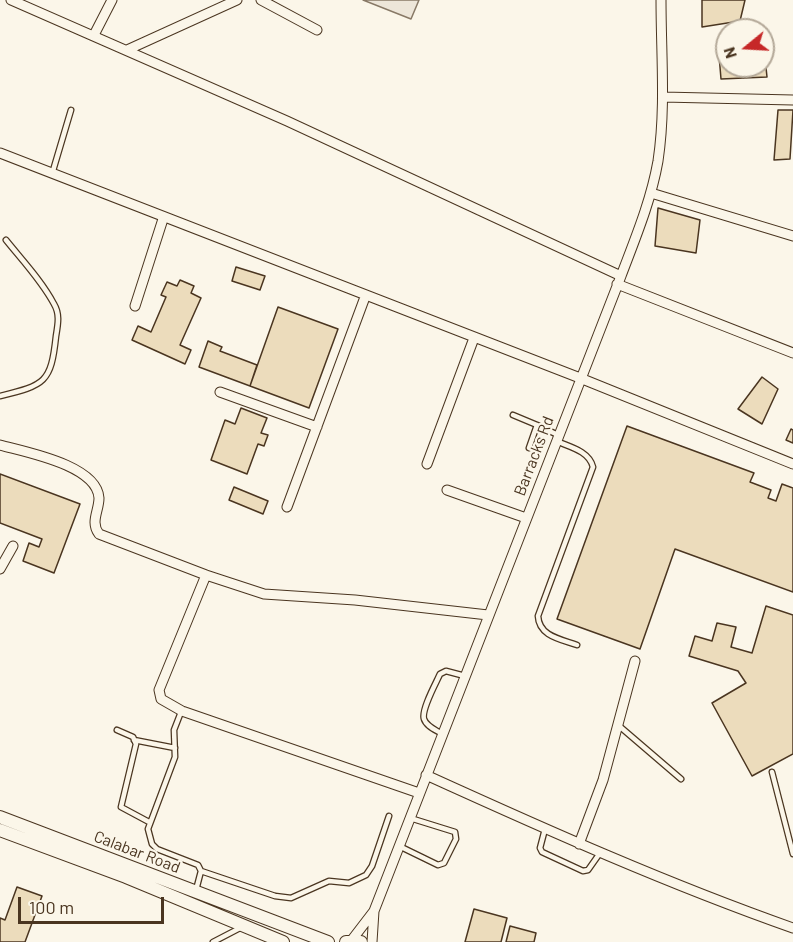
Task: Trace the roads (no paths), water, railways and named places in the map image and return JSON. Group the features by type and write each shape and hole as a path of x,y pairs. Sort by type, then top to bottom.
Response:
{"main road":[{"name":"Calabar Road","path":"0,817 328,942"},
{"name":"Calabar Road","path":"0,830 283,942"}],"street":[{"path":"12,0 127,50 619,280 793,353"},
{"path":"127,50 237,0"},
{"path":"261,0 317,30"},
{"name":"Barracks Rd","path":"353,942 374,911 651,193 659,152 663,97 661,0"},
{"path":"94,35 109,1"},
{"path":"663,97 793,100"},
{"path":"0,153 163,219 580,378 793,464"},
{"path":"651,193 793,236"},
{"path":"135,306 163,219"},
{"path":"287,507 365,297"},
{"path":"427,464 474,338"},
{"path":"220,392 317,427"},
{"path":"0,446 58,461 90,480 98,494 94,526 99,534 206,576 264,594 355,600 488,615"},
{"path":"447,489 526,518"},
{"path":"0,569 13,546"},
{"path":"206,576 159,690 165,704 419,794"},
{"path":"579,844 603,780 635,661"},
{"path":"426,775 600,853 793,928"},
{"name":"Barracks Rd","path":"372,942 374,911"}],"lane":[{"path":"52,174 71,110"},
{"path":"0,396 33,387 49,373 53,363 58,317 54,303 6,240"},
{"path":"513,415 537,424 592,460 593,467 538,616 538,624 544,632 577,645"},
{"path":"529,448 537,424"},
{"path":"442,734 427,725 424,712 440,674 446,671 465,676"},
{"path":"182,711 174,730 175,757 149,822 149,836 157,849 198,865 201,871 196,892"},
{"path":"618,725 681,779"},
{"path":"117,730 134,740 175,748"},
{"path":"134,740 136,744 121,807 149,822"},
{"path":"772,772 793,854"},
{"path":"201,871 275,896 291,898 329,881 349,883 366,875 372,866 389,816"},
{"path":"399,846 438,865 444,863 456,839 454,832 410,818"},
{"path":"545,829 540,848 542,852 583,870 588,870 600,853"},
{"path":"213,942 244,925"}]}
